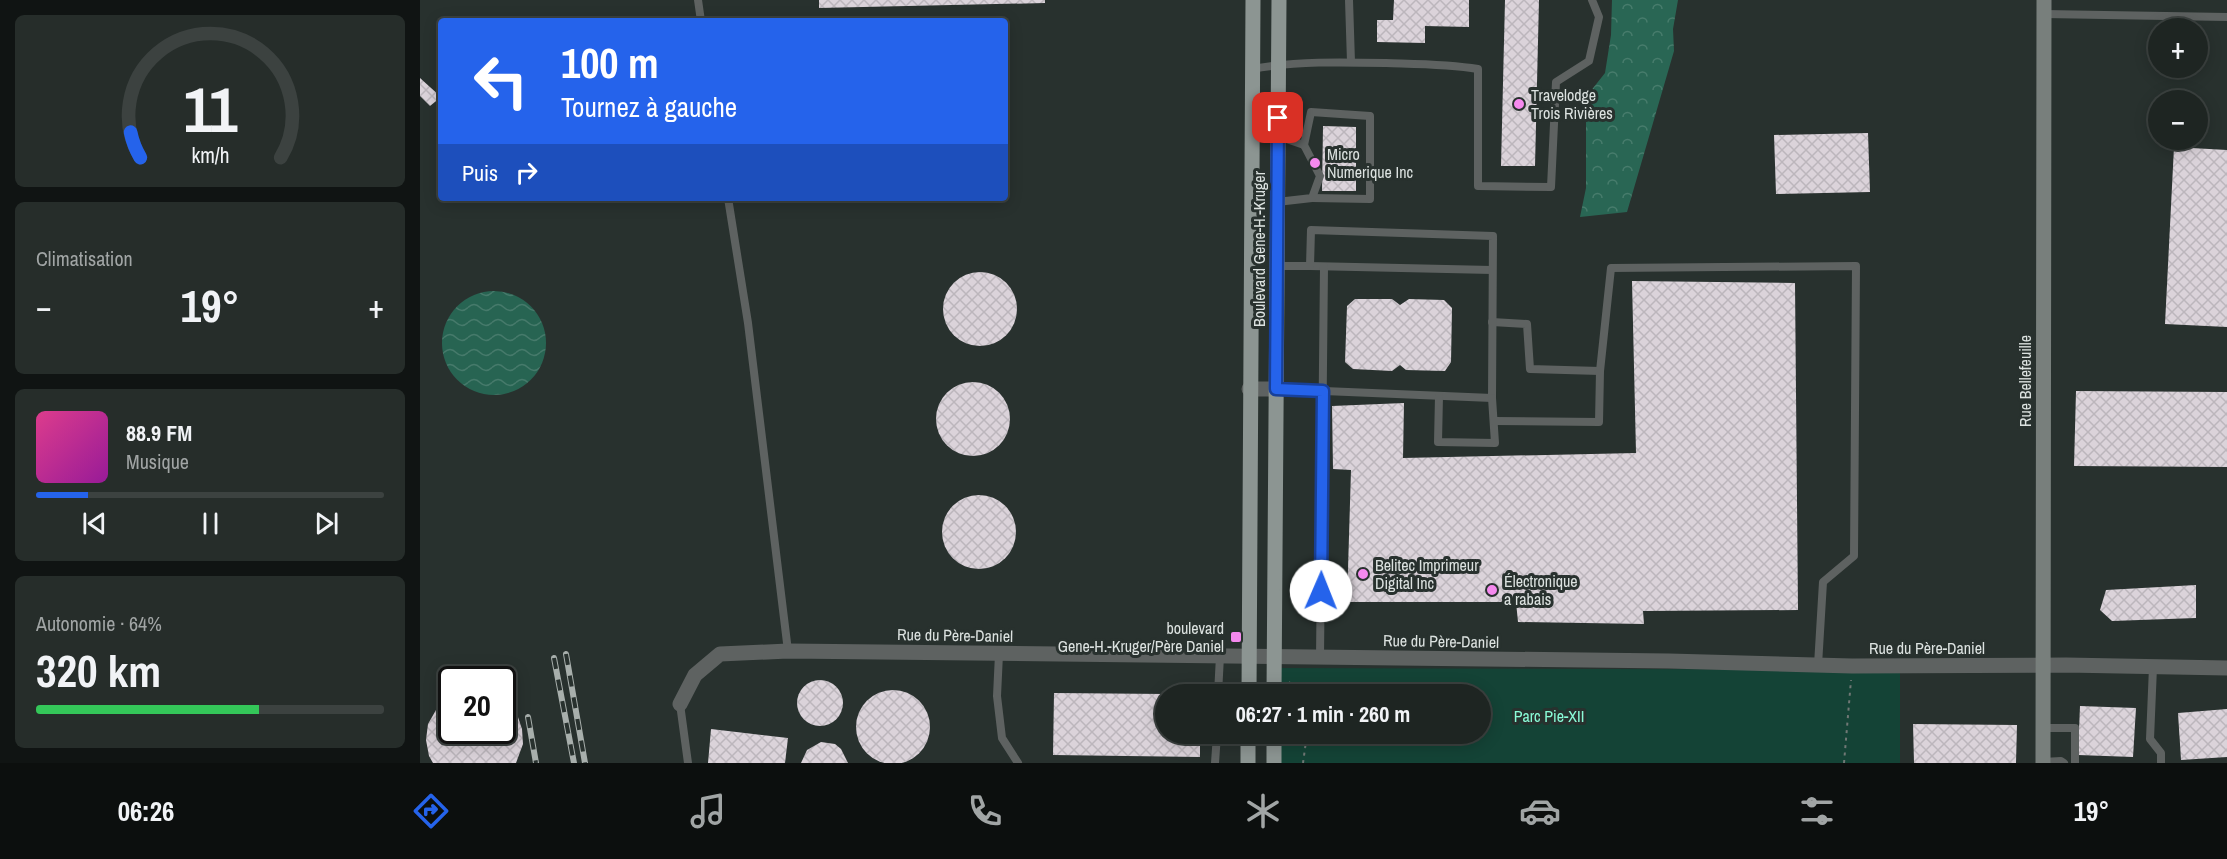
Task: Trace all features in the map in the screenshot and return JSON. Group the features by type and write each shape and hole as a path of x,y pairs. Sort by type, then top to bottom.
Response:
{"main road":[{"name":"Boulevard Gene-H.-Kruger","path":"1249,684 1253,0"},
{"name":"Boulevard Gene-H.-Kruger","path":"1274,684 1279,0"},
{"path":"1248,744 1248,763"},
{"path":"1274,744 1274,763"}],"street":[{"name":"Rue Bellefeuille","path":"2043,762 2044,7"},
{"path":"1249,389 1276,389"},
{"name":"Rue du Père-Daniel","path":"680,704 695,675 720,654 788,651 1669,661 1852,666 2227,668"}],"lane":[{"path":"698,0 701,18"},
{"path":"1349,0 1351,62"},
{"path":"1252,69 1278,64 1351,62 1456,65 1478,69 1478,186 1551,187 1556,82 1588,61 1599,17 1592,0"},
{"path":"2044,7 2227,17"},
{"path":"1277,202 1312,198 1370,199 1370,116 1311,112 1304,145 1320,176 1312,198"},
{"path":"1278,136 1304,145"},
{"path":"728,201 748,323 788,651"},
{"path":"1310,267 1311,230 1493,236 1492,398 1495,443 1438,442 1439,396"},
{"path":"1277,266 1492,270"},
{"path":"1494,421 1599,422 1600,371 1611,268 1856,266 1854,556 1823,582 1818,665"},
{"path":"1320,658 1324,267"},
{"path":"1492,322 1527,324 1530,369 1600,371"},
{"path":"1276,389 1492,398"},
{"path":"999,654 997,696 1002,738 1018,763"},
{"path":"1219,684 1220,657"},
{"path":"2153,667 2150,740 2162,753 2161,763"},
{"path":"680,704 688,763"},
{"path":"2043,728 2075,728 2075,763"},
{"path":"1215,763 1216,744"},
{"path":"2043,762 2061,761 2064,763"}],"path":[{"path":"1844,763 1852,666"},
{"path":"1303,763 1305,744"}],"green space":[{"path":"1612,0 1678,0 1673,29 1674,51 1627,212 1580,217 1586,188 1586,97 1605,73 1611,35"},
{"name":"Parc Pie-XII","path":"1271,668 1900,670 1900,763 1270,763 1270,744 1491,744 1491,684 1270,684"}],"water":[{"path":"494,291 514,295 531,306 542,323 546,343 542,363 531,380 514,391 494,395 474,391 457,380 446,363 442,343 446,323 457,306 474,295"}],"building":[{"path":"819,0 1045,0 1045,3 819,8"},
{"path":"1394,0 1469,0 1469,27 1425,26 1425,43 1377,42 1377,20 1393,20"},
{"name":"Travelodge Trois Rivières","path":"1505,0 1539,0 1535,166 1501,166"},
{"path":"420,78 438,94 438,99 430,106 420,96"},
{"path":"1323,126 1356,127 1356,191 1322,191"},
{"path":"1868,133 1870,192 1776,194 1774,135"},
{"path":"2174,150 2227,150 2227,327 2165,324"},
{"path":"980,272 1001,278 1011,288 1017,309 1011,330 1001,340 980,346 959,340 949,330 943,309 949,288 959,278"},
{"path":"1632,281 1795,283 1798,610 1643,611 1644,624 1518,622 1516,602 1347,602 1351,470 1333,469 1332,406 1404,403 1403,458 1636,453"},
{"path":"1355,299 1392,299 1400,305 1409,299 1444,300 1452,308 1451,362 1445,371 1406,370 1400,365 1392,371 1353,369 1345,362 1347,306"},
{"path":"973,382 994,388 1004,398 1010,419 1004,440 994,450 973,456 952,450 942,440 936,419 942,398 952,388"},
{"path":"2076,391 2227,392 2227,467 2074,466"},
{"path":"979,495 1000,501 1010,511 1016,532 1010,553 1000,563 979,569 958,563 948,553 942,532 948,511 958,501"},
{"path":"2196,585 2196,618 2112,621 2100,610 2106,590"},
{"path":"820,680 836,687 843,703 836,719 820,726 804,719 797,703 804,687"},
{"path":"893,690 914,696 924,706 930,727 924,748 914,758 893,764 872,758 862,748 856,727 862,706 872,696"},
{"path":"1054,693 1155,694 1155,744 1200,744 1200,757 1053,755"},
{"path":"2080,706 2136,708 2133,757 2078,755"},
{"path":"438,708 438,744 516,744 516,713 522,729 523,744 516,763 433,763 426,740 428,724"},
{"path":"2227,709 2227,757 2181,760 2178,713"},
{"path":"1913,724 2017,725 2016,763 1914,763"},
{"path":"711,729 788,738 785,763 708,763"},
{"path":"821,742 835,744 841,749 848,763 801,763 807,750"}],"railway":[{"path":"566,654 585,763"},
{"path":"554,658 574,763"},
{"path":"528,717 536,763"}],"place":[{"name":"Travelodge Trois Rivières","path":"1519,104"},
{"name":"Micro Numerique Inc","path":"1315,163"},
{"name":"Belitec Imprimeur Digital Inc","path":"1363,574"},
{"name":"Électronique a rabais","path":"1492,590"},
{"name":"boulevard Gene-H.-Kruger/Père Daniel","path":"1236,637"}],"route":[{"path":"1278,118 1276,389 1323,391 1321,591"}]}
